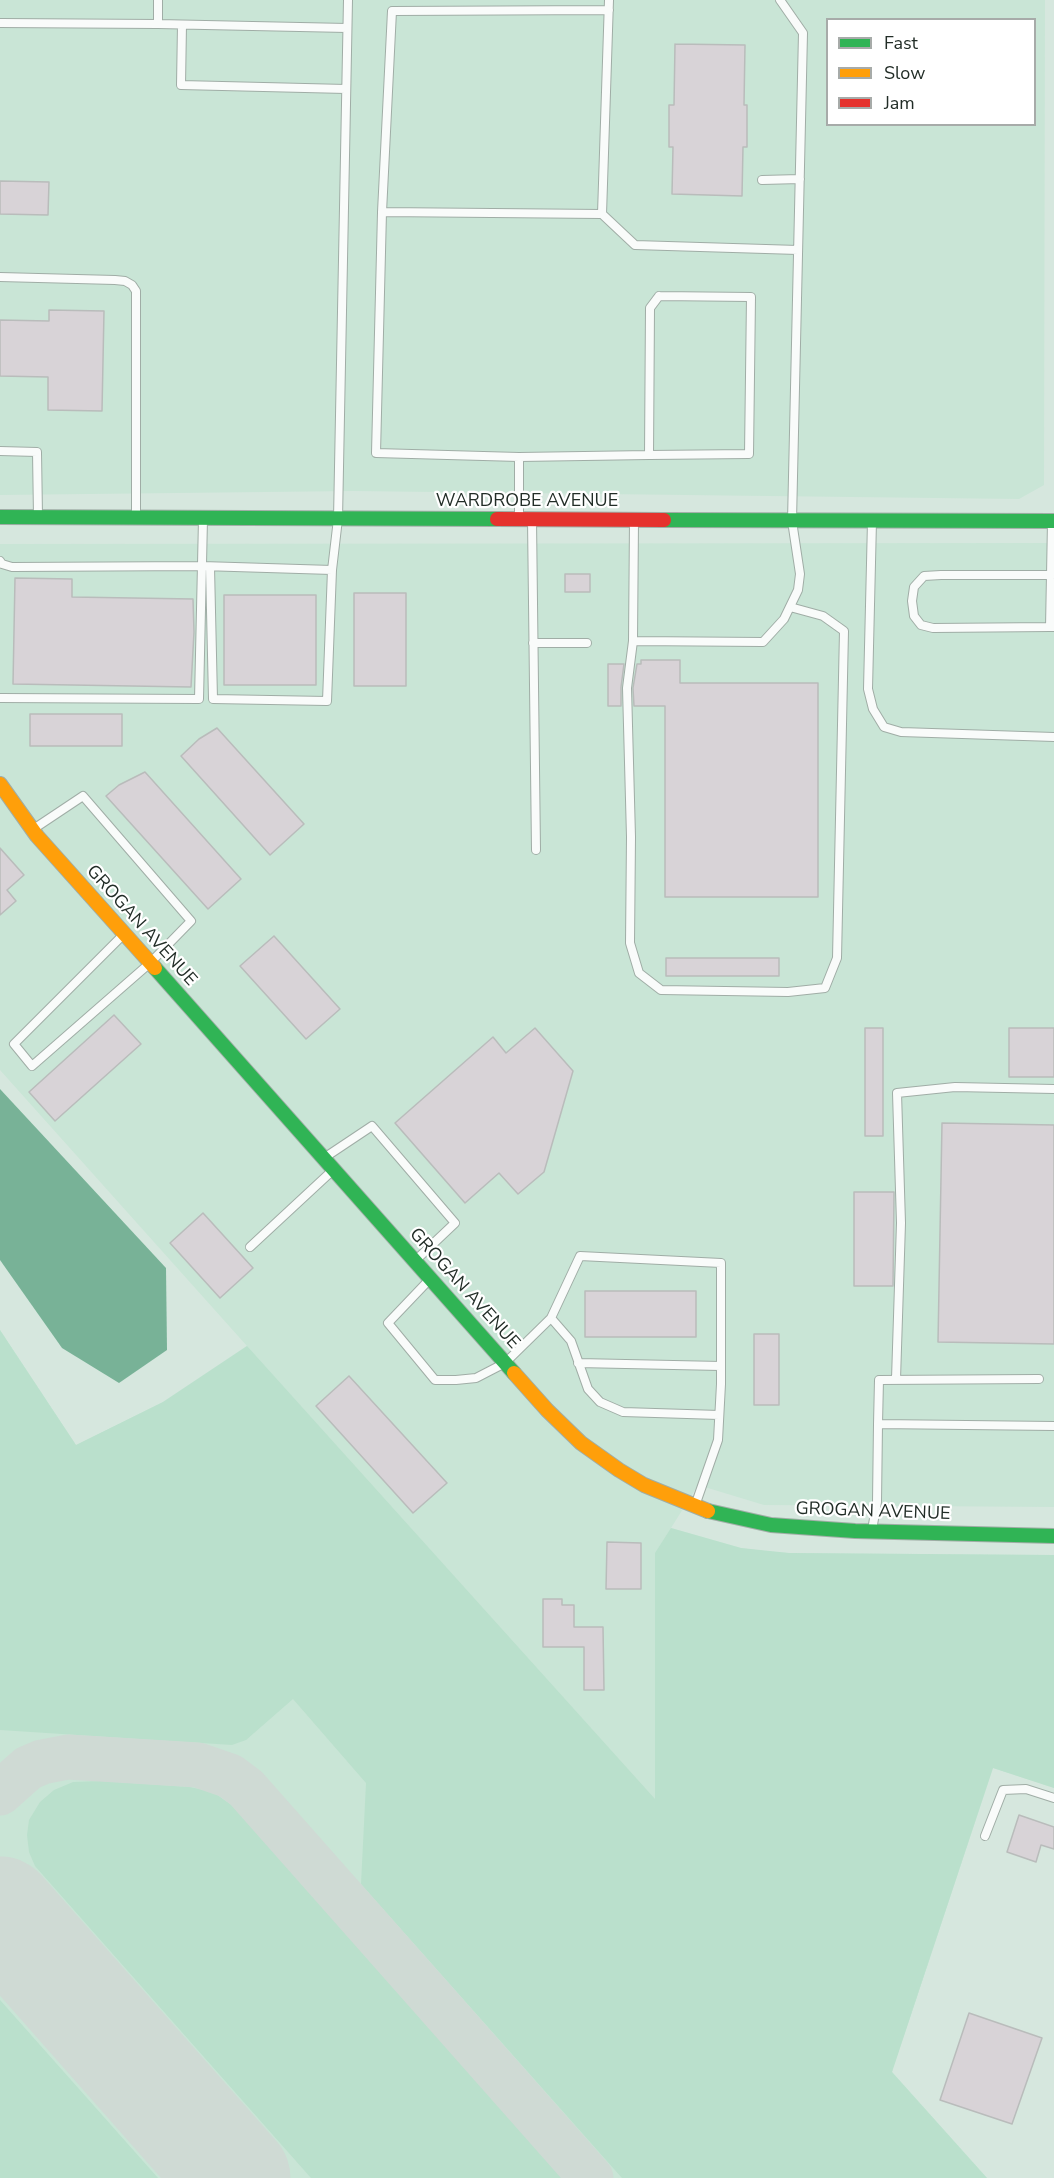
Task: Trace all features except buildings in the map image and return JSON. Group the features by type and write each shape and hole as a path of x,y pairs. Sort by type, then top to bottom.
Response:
{"street":[{"name":"WARDROBE AVENUE","path":"0,517 1053,521"},
{"name":"GROGAN AVENUE","path":"0,784 33,830 124,934 547,1410 581,1443 644,1485 705,1510 771,1525 804,1529 1054,1536"}],"lane":[{"path":"158,0 158,24"},
{"path":"203,518 213,699 327,700 332,570 338,519 348,0"},
{"path":"603,214 609,0"},
{"path":"633,641 763,642 784,619 798,590 800,574 792,520 803,33 780,0"},
{"path":"609,10 392,11 382,212 376,453 519,457 748,454 751,297 659,296 650,308 649,455"},
{"path":"0,23 347,28"},
{"path":"182,25 181,85 346,90"},
{"path":"762,180 800,179"},
{"path":"382,212 603,214 635,245 798,250"},
{"path":"0,278 115,280 132,285 136,291 136,518"},
{"path":"0,451 38,452 38,518"},
{"path":"519,457 533,643 536,850"},
{"path":"634,520 633,641 627,688 631,837 630,942 639,973 661,990 788,992 825,988 837,958 844,631 823,616 790,607"},
{"path":"872,521 868,689 873,709 884,727 901,732 1054,737"},
{"path":"1051,575 941,574 924,576 914,587 912,601 914,616 921,625 933,628 1052,627 1053,521"},
{"path":"0,561 12,567 206,566 332,570"},
{"path":"0,698 200,699 206,566"},
{"path":"533,643 586,643"},
{"path":"33,830 82,796 191,921 150,963 32,1066 14,1044 124,934"},
{"path":"896,1379 901,1223 897,1093 955,1088 1054,1089"},
{"path":"323,1158 372,1126 455,1223 415,1261"},
{"path":"250,1247 333,1169"},
{"path":"430,1278 387,1323 435,1380 476,1378 505,1363 551,1318 580,1256 721,1263 718,1440 695,1506"},
{"path":"551,1318 571,1341 588,1389 600,1402 623,1412 719,1415"},
{"path":"578,1363 721,1366"},
{"path":"872,1531 877,1502 879,1380 1039,1379"},
{"path":"878,1424 1054,1426"},
{"path":"985,1836 1003,1790 1026,1789 1054,1798"}],"shaded area":[{"path":"0,0 1045,0 1044,485 1019,499 353,491 0,495"},
{"path":"1054,543 1054,1507 764,1505 698,1485 671,1528 741,1548 789,1553 1054,1555 1054,1788 993,1768 892,2072 987,2178 0,2178 0,1330 76,1445 163,1402 247,1346 0,1070 0,544"},
{"path":"0,1089 166,1268 167,1350 119,1383 62,1348 0,1260"},
{"path":"0,1330 76,1445 163,1402 247,1346 655,1799 655,1553 671,1528 741,1548 789,1553 1054,1555 1054,1788 993,1768 892,2072 987,2178 622,2178 361,1884 366,1783 293,1699 246,1740 232,1745 0,1730"},
{"path":"101,1781 190,1787 213,1792 233,1806 563,2178 311,2178 35,1866 29,1852 27,1835 29,1820 40,1802 54,1790 73,1782"},
{"path":"0,2000 158,2178 0,2178"}],"taxiway":[{"path":"0,1793 28,1768 42,1762 68,1757 198,1765 230,1776 246,1788 591,2178"}],"runway":[{"path":"0,1912 235,2178"}],"traffic: fast":[{"path":"0,517 497,519"},
{"path":"664,520 1054,521"},
{"path":"155,968 514,1373"},
{"path":"708,1511 771,1525 855,1531 1054,1536"}],"traffic: slow":[{"path":"0,784 37,836 155,968"},
{"path":"514,1373 581,1443 644,1485 708,1511"}],"traffic: jam":[{"path":"497,519 664,520"}]}
